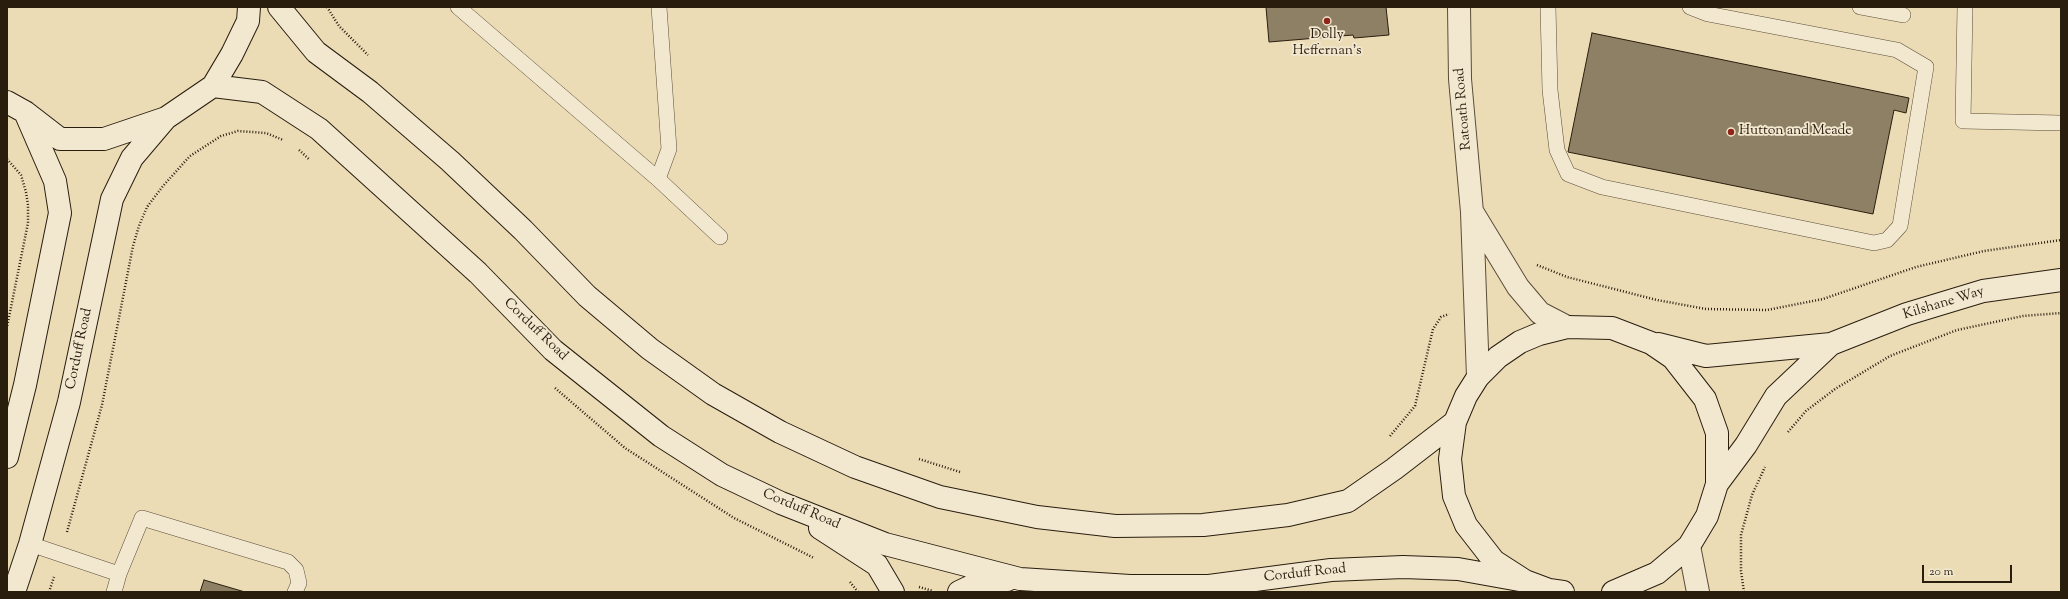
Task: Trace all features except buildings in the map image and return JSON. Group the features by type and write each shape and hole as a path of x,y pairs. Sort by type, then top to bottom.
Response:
{"street":[{"path":"16,107 60,139 104,139 166,118 213,86 232,54 248,21 249,7"},
{"path":"279,7 316,52 370,92 450,161 523,230 587,296 650,349 713,394 780,432 855,467 940,497 1037,517 1115,526 1203,525 1288,515 1348,501 1394,469 1455,422"},
{"name":"Ratoath Road","path":"1459,7 1460,79 1472,212 1478,377"},
{"name":"Corduff Road","path":"213,86 262,92 319,129 478,273 559,355 660,436 722,475 781,503 885,544 1020,579 1130,586 1210,586 1331,570 1403,567 1458,569 1525,581"},
{"path":"7,457 25,385 60,213 55,181 16,107"},
{"name":"Corduff Road","path":"14,592 30,544 69,402 112,199 132,158 166,118"},
{"name":"Ratoath Road","path":"1472,212 1518,287 1540,313 1567,327"},
{"name":"Kilshane Way","path":"1651,342 1706,356 1831,344 1907,314 1983,291 2061,280"},
{"path":"1563,592 1550,590 1525,581 1494,561 1466,525 1454,496 1450,459 1455,422 1466,396 1478,377 1498,357 1520,342 1539,334 1567,327 1612,328 1651,342 1673,358 1705,399 1717,433 1717,484 1707,516 1689,546 1657,574 1613,592"},
{"name":"Kilshane Way","path":"1717,484 1746,445 1776,396 1831,344"},
{"path":"781,503 877,565 893,592"},
{"path":"1689,546 1698,592"},
{"path":"959,592 980,582 1020,579"}],"lane":[{"path":"458,7 658,179 720,237"},
{"path":"658,179 669,149 659,7"},
{"path":"1548,7 1550,90 1557,150 1568,174 1602,187 1874,243 1887,240 1900,226 1926,68 1897,50 1708,14 1690,7"},
{"path":"1860,7 1903,14"},
{"path":"1965,7 1963,121 2061,123"},
{"path":"114,592 119,574 142,518 288,562 296,570 298,576 299,583 295,592"},
{"path":"30,544 119,574"}],"path":[{"path":"327,7 339,26 371,58"},
{"path":"49,592 102,405 133,246 139,226 147,208 163,186 190,156 221,136 238,131 266,133 284,140"},
{"path":"296,148 314,164"},
{"path":"7,159 21,176 26,192 28,223 7,327"},
{"path":"1538,265 1567,277 1657,300 1706,309 1767,310 1822,298 1916,267 1984,251 2061,240"},
{"path":"1784,436 1806,411 1835,389 1890,356 1957,330 2023,316 2061,313"},
{"path":"1385,441 1415,406 1433,329 1441,317"},
{"path":"550,383 625,448 734,518 818,561"},
{"path":"914,457 966,473"},
{"path":"1744,592 1741,571 1741,535 1752,495 1765,466"},
{"path":"848,580 858,592"}],"place":[{"name":"Dolly Heffernan's","path":"1327,21"},
{"name":"Hutton and Meade","path":"1731,132"}]}
